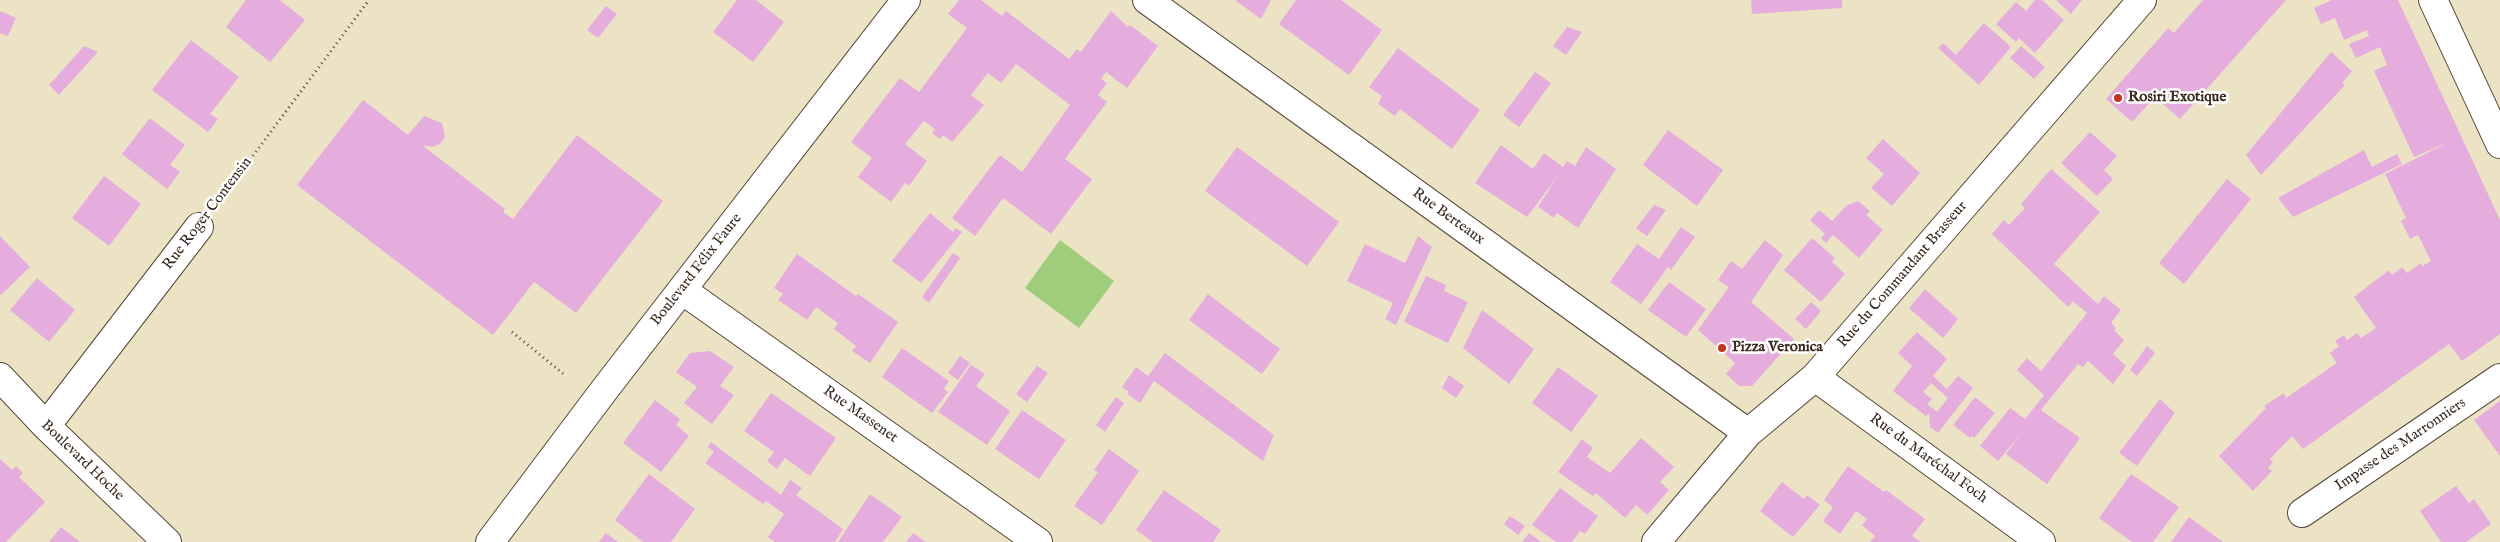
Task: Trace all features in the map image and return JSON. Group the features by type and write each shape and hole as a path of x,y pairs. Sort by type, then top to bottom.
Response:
{"street":[{"name":"Boulevard Félix Faure","path":"490,542 906,0"},
{"name":"Rue Berteaux","path":"1147,0 1748,433"},
{"name":"Rue du Commandant Brasseur","path":"1656,542 1748,433 1815,377 2142,0"},
{"path":"2433,0 2500,144"},
{"name":"Rue Roger Contensin","path":"46,426 199,227"},
{"name":"Rue Massenet","path":"682,290 1038,542"},
{"name":"Boulevard Hoche","path":"0,377 46,426 168,542"},
{"name":"Rue du Maréchal Foch","path":"1815,377 2041,542"},
{"name":"Impasse des Marronniers","path":"2302,512 2500,378"}],"path":[{"name":"Rue Roger Contensin","path":"199,227 369,0"},
{"path":"512,332 566,376"}],"green space":[{"path":"1060,240 1114,281 1079,328 1025,288"}],"building":[{"path":"246,0 280,0 305,20 270,62 226,27"},
{"path":"737,0 756,0 784,22 753,62 713,32"},
{"path":"959,0 981,0 1002,16 1006,11 1069,59 1077,49 1081,52 1111,11 1128,27 1130,25 1158,46 1127,88 1106,72 1101,79 1107,83 1098,95 1107,102 1065,159 1092,179 1051,234 1003,198 975,236 952,218 1000,155 1022,172 1070,105 1016,64 1001,83 988,73 971,95 984,105 952,142 943,135 940,139 932,133 935,129 924,121 905,144 927,161 909,186 905,183 891,202 858,177 872,158 851,142 900,78 919,92 967,28 948,14"},
{"path":"1235,0 1271,0 1261,19"},
{"path":"1296,0 1341,0 1382,30 1349,75 1279,24"},
{"path":"1751,0 1842,0 1842,8 1752,14"},
{"path":"2035,0 2042,0 2064,20 2035,53 2019,38 2016,42 1996,24 2016,2 2026,11"},
{"path":"2056,0 2082,0 2071,14"},
{"path":"2203,0 2286,0 2180,119 2155,97 2132,122 2106,99 2168,28 2174,33"},
{"path":"2332,0 2398,0 2500,220 2500,334 2462,361 2449,344 2303,449 2292,436 2270,459 2273,462 2268,468 2272,471 2253,491 2219,456 2266,408 2264,406 2284,393 2286,398 2337,363 2330,353 2339,346 2335,341 2344,335 2347,340 2357,333 2361,338 2376,328 2354,297 2389,270 2392,275 2402,267 2407,273 2421,263 2422,266 2431,261 2418,235 2410,239 2401,221 2406,218 2385,174 2449,142 2414,157 2374,71 2387,65 2380,47 2356,58 2349,44 2369,36 2367,30 2344,40 2335,18 2321,24 2314,8"},
{"path":"606,6 617,14 598,38 587,30"},
{"path":"0,11 16,18 8,36 0,33"},
{"path":"1984,23 2011,47 1979,85 1938,48 1943,43 1956,55"},
{"path":"1567,27 1582,32 1566,55 1553,46"},
{"path":"191,40 239,77 210,114 218,119 208,132 152,90"},
{"path":"84,46 98,52 59,95 49,85"},
{"path":"2021,46 2045,67 2034,79 2010,58"},
{"path":"1398,48 1480,110 1452,149 1400,109 1395,116 1378,104 1382,96 1369,87"},
{"path":"2331,52 2352,71 2342,83 2345,85 2261,175 2246,155"},
{"path":"1535,72 1551,83 1519,127 1503,115"},
{"path":"363,100 408,135 424,116 442,123 445,137 440,144 432,147 422,145 505,209 503,212 513,219 577,135 663,201 576,313 534,282 493,335 297,185"},
{"path":"150,118 185,145 170,165 180,172 167,189 122,154"},
{"path":"1668,130 1723,170 1697,206 1643,165"},
{"path":"2090,132 2117,156 2104,170 2113,179 2097,196 2061,163"},
{"path":"1883,139 1920,173 1892,206 1871,188 1884,174 1866,158"},
{"path":"1501,145 1533,169 1544,153 1563,167 1567,161 1575,166 1586,147 1616,169 1578,228 1557,213 1554,218 1538,207 1557,177 1527,217 1475,183"},
{"path":"1237,147 1339,222 1307,266 1205,191"},
{"path":"2364,150 2372,167 2397,154 2402,164 2293,217 2278,198"},
{"path":"2051,169 2100,212 2054,264 2098,304 2104,296 2121,310 2111,323 2116,328 2114,330 2124,340 2113,354 2126,366 2113,384 2088,361 2083,367 2078,364 2041,410 2080,438 2047,484 2006,454 2021,434 1998,461 1980,446 2010,408 2025,419 2044,395 2017,370 2027,358 2041,371 2087,313 2073,301 2068,307 1992,234 2004,220 2009,225 2025,208 2021,204"},
{"path":"104,176 141,204 109,246 72,218"},
{"path":"2227,179 2251,199 2184,284 2159,263"},
{"path":"1858,201 1870,211 1866,215 1883,230 1859,258 1833,235 1826,243 1821,238 1825,234 1810,220 1819,210 1832,221 1846,206"},
{"path":"1654,205 1666,210 1647,236 1636,228"},
{"path":"930,213 953,232 956,228 962,232 921,283 892,261"},
{"path":"1681,227 1695,237 1671,270 1668,267 1641,304 1610,282 1637,244 1659,259"},
{"path":"0,236 30,267 1,295 0,294"},
{"path":"1418,236 1432,247 1396,325 1385,319 1393,303 1347,281 1365,244 1405,263"},
{"path":"1812,238 1835,258 1832,262 1845,274 1821,302 1784,270"},
{"path":"1765,240 1783,255 1751,302 1794,339 1752,386 1739,386 1726,374 1735,363 1698,330 1729,287 1718,280 1731,261 1742,269"},
{"path":"953,253 960,258 929,303 922,297"},
{"path":"797,254 856,296 858,294 898,322 870,363 852,351 856,346 834,329 838,323 816,307 807,320 778,300 783,294 774,288"},
{"path":"1426,276 1446,285 1444,291 1468,302 1448,343 1404,322"},
{"path":"37,278 75,310 49,342 10,310"},
{"path":"1669,282 1706,309 1686,337 1648,310"},
{"path":"1925,289 1958,319 1943,338 1909,308"},
{"path":"1208,294 1280,349 1262,374 1189,320"},
{"path":"1811,302 1821,311 1806,329 1795,319"},
{"path":"1482,310 1534,349 1509,384 1463,348"},
{"path":"1917,332 1947,359 1933,376 1947,389 1958,376 1973,388 1938,433 1930,427 1929,413 1926,416 1893,391 1912,366 1898,353","holes":["1931,383 1948,398 1937,412 1927,404 1932,399 1923,392"]},
{"path":"2147,346 2155,353 2137,376 2130,370"},
{"path":"902,348 949,381 944,389 948,392 932,413 882,377"},
{"path":"710,351 734,367 720,386 734,395 712,424 684,403 697,387 676,372 690,353"},
{"path":"1165,353 1274,435 1263,461 1154,381 1140,403 1127,394 1129,392 1122,387 1136,367 1148,376"},
{"path":"960,356 970,363 958,380 948,373"},
{"path":"971,365 985,374 976,386 1010,411 987,445 938,412"},
{"path":"1037,366 1048,373 1027,402 1016,394"},
{"path":"1558,367 1598,396 1571,432 1532,403"},
{"path":"1449,375 1464,386 1456,398 1442,388"},
{"path":"771,393 836,438 810,476 785,458 777,469 767,461 774,452 744,431"},
{"path":"1116,397 1124,403 1105,432 1096,425"},
{"path":"1975,397 1995,413 1974,438 1972,436 1970,438 1953,425"},
{"path":"2160,399 2175,413 2137,466 2119,453"},
{"path":"655,400 680,419 676,425 689,436 661,472 623,443"},
{"path":"2500,401 2500,456 2474,420"},
{"path":"1022,410 1066,440 1039,479 995,449"},
{"path":"1641,438 1674,467 1660,482 1669,490 1647,515 1636,505 1625,518 1596,493 1593,496 1558,472 1582,439 1593,448 1587,457 1610,473"},
{"path":"711,442 781,495 790,480 802,488 796,495 843,529 835,542 775,542 768,537 784,514 766,501 763,504 705,463 714,452 708,447"},
{"path":"1109,449 1139,471 1102,525 1074,506 1098,472 1094,470"},
{"path":"0,459 12,470 16,466 23,473 19,477 45,502 6,542 0,542"},
{"path":"1848,466 1884,492 1886,490 1925,519 1912,536 1921,542 1870,542 1875,536 1862,525 1867,519 1856,511 1840,534 1823,521 1833,507 1824,500"},
{"path":"649,474 695,509 671,542 643,542 615,520"},
{"path":"2131,474 2179,507 2153,542 2132,542 2099,518"},
{"path":"1782,482 1804,499 1807,495 1820,505 1793,537 1760,511"},
{"path":"2456,486 2469,503 2474,499 2491,524 2466,542 2441,542 2420,511"},
{"path":"1560,488 1598,516 1585,534 1580,531 1572,542 1556,542 1532,525"},
{"path":"1164,490 1221,530 1213,542 1153,542 1136,530"},
{"path":"870,494 902,517 883,542 838,542"},
{"path":"1510,516 1525,526 1518,535 1504,524"},
{"path":"2189,517 2223,542 2171,542"},
{"path":"61,527 80,542 49,542"},
{"path":"606,533 618,542 599,542"},
{"path":"913,533 926,542 906,542"},
{"path":"1529,533 1541,542 1522,542"}],"place":[{"name":"Rosiri Exotique","path":"2118,98"},
{"name":"Pizza Veronica","path":"1722,348"}]}
